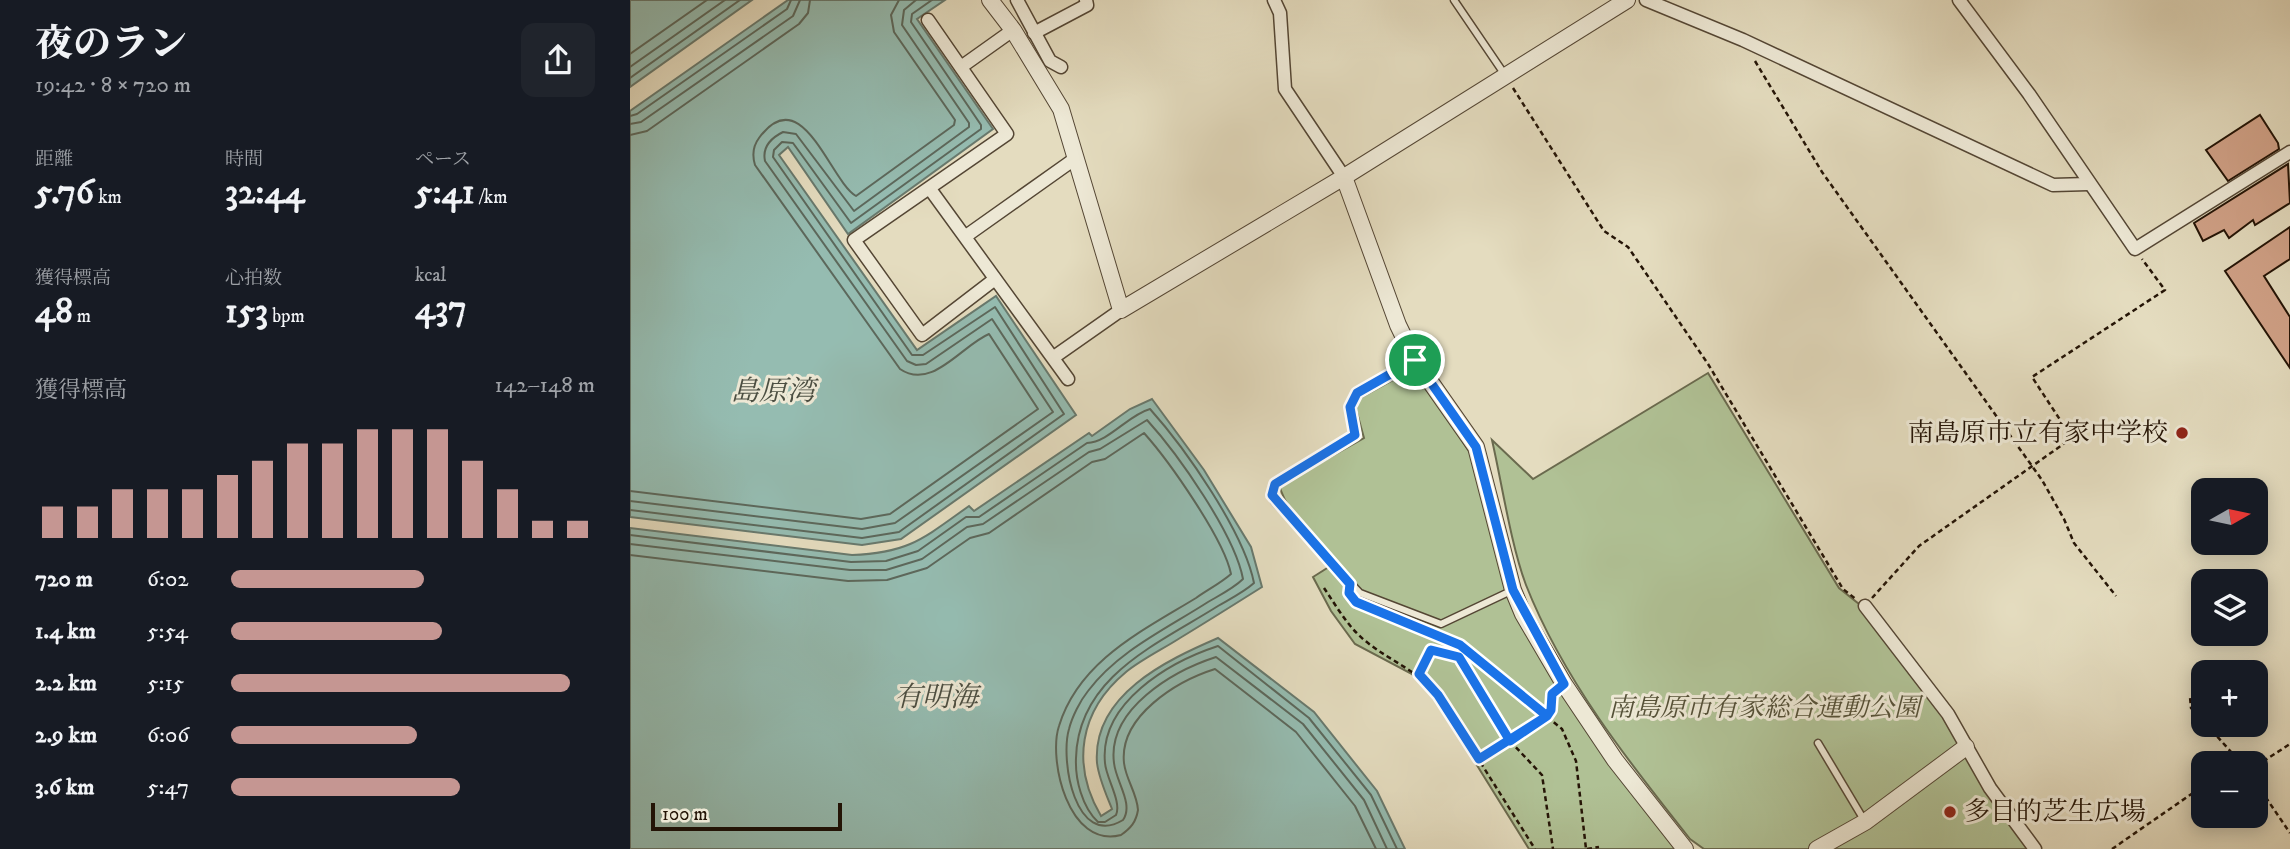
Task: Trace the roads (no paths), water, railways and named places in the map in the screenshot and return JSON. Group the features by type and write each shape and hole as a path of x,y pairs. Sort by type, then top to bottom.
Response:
{"street":[{"path":"990,0 1013,30 1061,109 1121,310"},
{"path":"1017,0 1050,61 1061,67"},
{"path":"1034,33 1087,5 1086,0"},
{"path":"1274,0 1280,13 1284,89 1343,177 1398,325 1415,360 1476,447 1513,590 1564,684 1615,760 1685,849"},
{"path":"1054,357 1121,310 1245,233 1343,177 1627,0"},
{"path":"1646,0 1743,40 2053,185 2088,184"},
{"path":"1959,0 2029,94 2088,184 2135,249 2290,152"},
{"path":"928,20 1007,134 854,240 922,335 995,279"},
{"path":"961,67 1013,30"},
{"path":"966,236 1076,158"},
{"path":"930,189 1068,379"},
{"path":"1865,606 1948,714 1990,788 2035,849"},
{"path":"1817,849 1864,822 1966,747"}],"lane":[{"path":"1454,0 1506,77"},
{"path":"1415,360 1357,393 1350,407 1355,435 1275,484 1272,488 1274,500 1360,593 1441,624 1513,590"},
{"path":"1818,743 1864,822"}],"water":[{"path":"630,0 752,0 630,87"},
{"name":"島原湾","path":"788,0 945,0 917,19 993,129 848,234 788,147 779,155 917,350 996,296 1076,415 901,539 862,545 630,517 630,111"},
{"name":"有明海","path":"1152,399 1204,470 1251,547 1262,587 1132,667 1110,687 1098,704 1090,721 1083,758 1092,797 1101,816 1112,809 1097,763 1099,739 1107,718 1120,699 1136,683 1177,657 1218,638 1314,712 1377,791 1405,849 630,849 630,528 852,555 888,551 915,542 969,506 974,511 1089,433 1092,436 1130,409"}],"place":[{"name":"南島原市立有家中学校","path":"2182,433"},
{"name":"多目的芝生広場","path":"1950,812"}],"park label":[{"name":"南島原市有家総合運動公園","path":"1764,708"}]}
